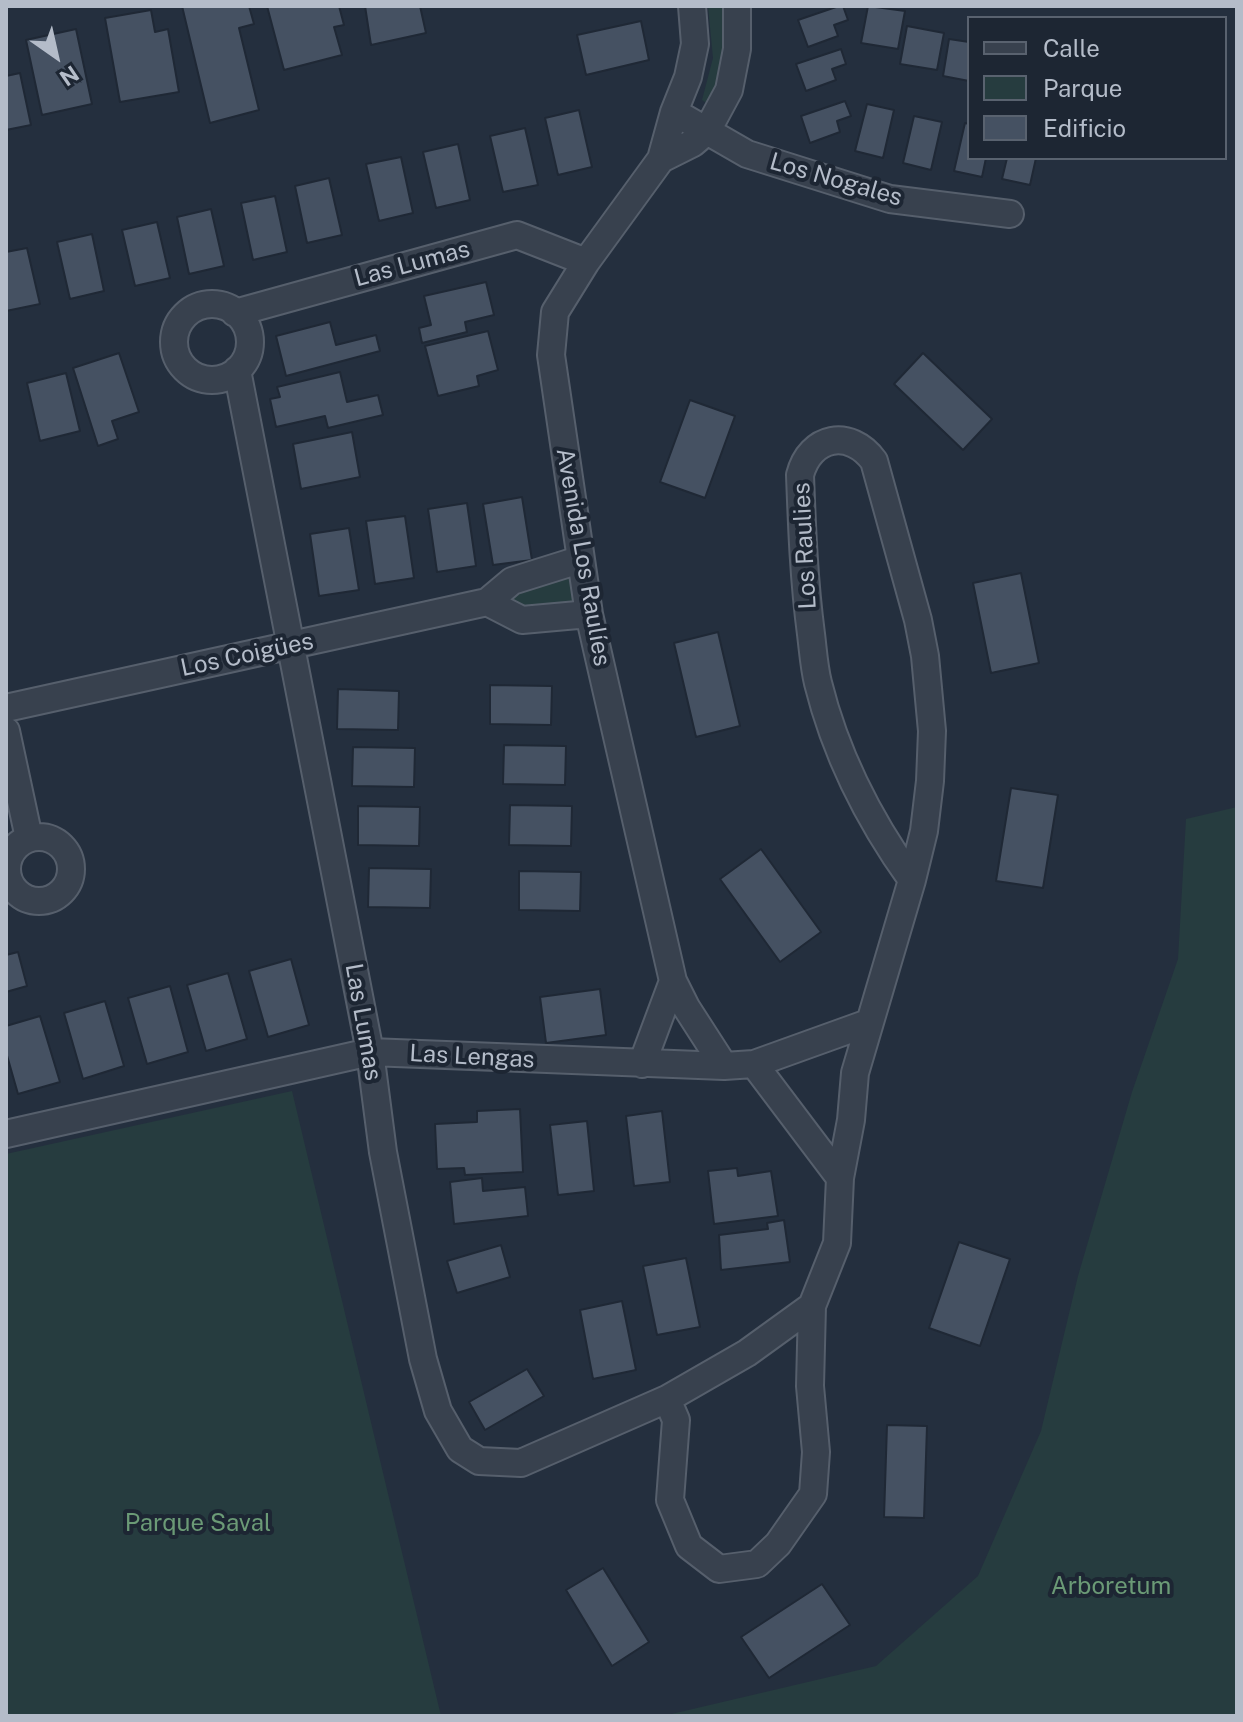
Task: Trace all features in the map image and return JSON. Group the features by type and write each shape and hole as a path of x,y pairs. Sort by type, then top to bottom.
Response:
{"street":[{"name":"Avenida Los Raulíes","path":"692,6 695,44 688,77 661,159 586,262 555,312 551,355 589,614 673,981 724,1066"},
{"name":"Avenida Los Raulíes","path":"661,159 693,143 707,131 729,90 737,49 737,6"},
{"name":"Los Nogales","path":"674,112 747,154 890,199 1010,214"},
{"name":"Las Lumas","path":"235,313 517,235 586,262"},
{"name":"Las Lumas","path":"201,306 225,306 235,313 244,322 249,334 245,360 237,370 226,378 200,379 180,364 174,342 182,319 201,306"},
{"name":"Las Lumas","path":"237,370 370,1052 383,1152 423,1359 438,1411 460,1449 479,1461 521,1463 667,1399 747,1353 812,1306"},
{"name":"Los Raulies","path":"868,1023 912,880 924,831 932,731 925,656 918,620 874,461 867,451 856,444 844,440 832,441 810,453 800,475 803,571 817,680 831,729 850,777 868,813 912,880"},
{"name":"Los Coigües","path":"6,708 487,602 512,581 579,560"},
{"path":"487,602 522,620 589,614"},
{"path":"6,731 29,838"},
{"path":"642,1064 673,981"},
{"path":"667,1399 676,1420 670,1500 689,1546 719,1569 757,1564 778,1544 813,1494 816,1452 810,1386 812,1306 837,1243 840,1178 855,1073 868,1023"},
{"name":"Las Lengas","path":"6,1134 370,1052 724,1066 754,1064 868,1023"},
{"path":"754,1064 840,1178"}],"green space":[{"path":"708,6 723,6 726,35 723,68 712,107 702,100 713,58"},
{"path":"572,570 576,608 528,610 512,602 513,590"},
{"name":"Arboretum","path":"1237,807 1237,1716 663,1716 876,1666 978,1576 1041,1431 1078,1276 1132,1092 1178,959 1186,819"},
{"name":"Parque Saval","path":"292,1091 441,1716 6,1716 6,1154"}],"building":[{"path":"182,6 249,6 254,24 239,28 259,110 210,123"},
{"path":"267,6 339,6 344,25 334,27 342,55 284,70"},
{"path":"365,6 420,6 426,33 371,45"},
{"path":"843,6 848,20 834,25 838,36 808,47 798,20"},
{"path":"868,6 905,11 898,49 861,43"},
{"path":"151,10 155,32 168,29 179,92 120,102 105,18"},
{"path":"641,21 649,60 586,75 577,35"},
{"path":"907,26 944,33 937,70 900,64"},
{"path":"76,29 92,104 42,115 26,40"},
{"path":"949,39 967,42 967,81 943,76"},
{"path":"841,49 846,64 832,69 836,80 806,91 796,64"},
{"path":"20,73 31,125 6,130 6,76"},
{"path":"845,101 851,116 837,121 840,132 810,143 801,116"},
{"path":"867,104 894,110 883,158 855,151"},
{"path":"579,110 592,167 558,175 545,118"},
{"path":"914,116 942,122 931,170 903,163"},
{"path":"967,124 967,160 986,160 982,177 954,171"},
{"path":"525,128 538,185 503,192 490,136"},
{"path":"458,144 470,200 436,208 423,152"},
{"path":"401,157 413,213 379,221 366,164"},
{"path":"1007,160 1036,160 1030,185 1002,179"},
{"path":"329,178 342,235 307,243 295,186"},
{"path":"275,196 287,252 253,260 241,203"},
{"path":"211,209 224,266 189,274 177,217"},
{"path":"157,222 170,278 135,286 122,230"},
{"path":"92,234 104,291 70,299 57,242"},
{"path":"27,248 40,304 6,311 6,252"},
{"path":"486,282 494,315 465,322 467,332 422,343 419,328 431,325 424,296"},
{"path":"330,322 336,345 376,335 380,351 286,376 276,336"},
{"path":"488,331 498,370 477,376 479,386 438,396 425,346"},
{"path":"119,353 139,412 112,421 118,439 98,446 73,368"},
{"path":"923,353 992,419 963,450 894,384"},
{"path":"340,372 347,402 378,395 383,415 328,428 325,416 276,427 270,399 280,397 277,387"},
{"path":"66,373 80,431 40,441 27,383"},
{"path":"690,400 735,416 705,498 660,482"},
{"path":"352,432 360,477 301,489 293,444"},
{"path":"522,497 532,560 493,565 483,504"},
{"path":"467,503 476,566 437,572 428,509"},
{"path":"405,516 414,578 375,584 366,521"},
{"path":"349,528 359,590 319,596 310,534"},
{"path":"1021,573 1039,663 991,673 973,583"},
{"path":"718,632 740,726 696,737 674,643"},
{"path":"490,685 552,686 551,725 490,724"},
{"path":"338,689 399,691 398,730 337,729"},
{"path":"504,745 566,746 565,785 503,784"},
{"path":"353,747 415,748 414,787 352,786"},
{"path":"1011,788 1058,795 1043,888 996,881"},
{"path":"510,805 572,806 571,846 509,845"},
{"path":"358,806 420,807 419,846 358,845"},
{"path":"761,849 821,932 780,962 720,879"},
{"path":"369,868 431,869 430,908 368,907"},
{"path":"519,871 581,872 580,911 519,910"},
{"path":"18,952 27,986 6,992 6,955"},
{"path":"291,959 309,1025 268,1037 249,971"},
{"path":"228,973 247,1039 206,1051 187,985"},
{"path":"170,986 188,1052 147,1064 128,998"},
{"path":"600,989 606,1035 546,1043 540,997"},
{"path":"105,1001 124,1066 83,1079 64,1013"},
{"path":"40,1016 60,1082 18,1094 6,1052 6,1026"},
{"path":"520,1109 523,1172 465,1175 464,1168 437,1169 435,1124 477,1122 477,1111"},
{"path":"662,1111 670,1182 634,1186 626,1116"},
{"path":"587,1121 594,1191 558,1195 550,1125"},
{"path":"737,1168 738,1176 771,1171 778,1216 714,1224 708,1171"},
{"path":"482,1178 483,1191 525,1187 528,1216 454,1224 450,1182"},
{"path":"784,1220 790,1262 721,1270 719,1235 768,1229 767,1223"},
{"path":"959,1242 1010,1259 980,1346 929,1328"},
{"path":"501,1245 510,1277 457,1293 447,1261"},
{"path":"686,1258 700,1327 657,1335 643,1266"},
{"path":"622,1301 636,1370 593,1379 580,1310"},
{"path":"527,1369 544,1396 485,1430 469,1402"},
{"path":"887,1425 927,1426 924,1518 884,1517"},
{"path":"603,1568 649,1642 612,1666 566,1590"},
{"path":"822,1584 850,1625 769,1678 741,1637"}]}
